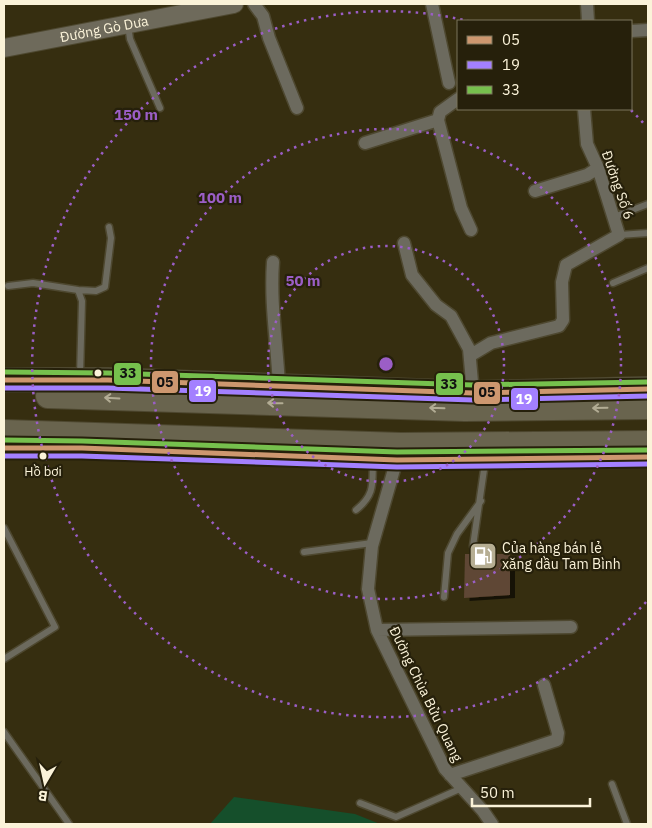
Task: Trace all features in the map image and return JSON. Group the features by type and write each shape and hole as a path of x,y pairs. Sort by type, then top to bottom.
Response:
{"highway":[{"path":"4,380 80,380 473,393 648,389"},
{"path":"4,396 465,409 648,407"},
{"path":"4,432 399,453 579,451 648,457"},
{"path":"579,451 648,443"},
{"path":"4,448 82,448 373,460 399,453"}],"street":[{"name":"Đường Gò Dưa","path":"4,48 234,4"},
{"path":"254,4 263,16 269,38 297,108"},
{"path":"432,4 449,83"},
{"path":"587,4 588,20"},
{"path":"632,31 648,30"},
{"path":"457,100 440,112 438,120 461,208 471,230"},
{"name":"Đường Số 6","path":"471,356 491,343 558,326 563,320 562,282 566,265 619,235 598,168 587,144 584,110"},
{"path":"365,143 438,120"},
{"path":"535,191 587,175 598,168"},
{"path":"404,243 412,275 436,305 451,316 471,356 473,393"},
{"path":"273,262 271,294 277,334 279,386"},
{"name":"Đường Chùa Bửu Quang","path":"399,453 372,543 368,589 377,630 445,769 492,824"},
{"path":"377,630 571,627"},
{"path":"450,775 557,740 558,733 544,685"}],"lane":[{"path":"127,23 130,39 160,108"},
{"path":"614,217 648,204"},
{"path":"8,286 34,283 96,291 106,286 110,238 109,227"},
{"path":"619,235 648,233"},
{"path":"613,283 648,268"},
{"path":"78,290 82,302 80,380"},
{"path":"473,546 487,451"},
{"path":"356,510 372,492 373,460"},
{"path":"444,597 448,553 457,534 481,501"},
{"path":"4,528 55,627 4,658"},
{"path":"304,552 372,543"},
{"path":"4,732 69,824"},
{"path":"612,784 627,824"},
{"path":"360,803 396,817 462,788"}],"green space":[{"path":"234,797 355,814 380,824 210,824"}],"building":[{"path":"465,554 510,554 510,595 464,598"}],"transit line":[{"name":"33","path":"4,372 108,373 473,385 648,382"},
{"name":"05","path":"4,380 108,380 473,393 648,389"},
{"name":"19","path":"4,388 108,388 473,400 648,396"},
{"name":"33","path":"4,440 397,452 648,450"},
{"name":"05","path":"4,448 82,448 397,460 648,457"},
{"name":"19","path":"4,456 82,456 397,467 648,464"}],"place":[{"name":"Hồ bơi","path":"43,456"},
{"name":"Của hàng bán lẻ xăng dầu Tam Bình","path":"483,556"}]}
